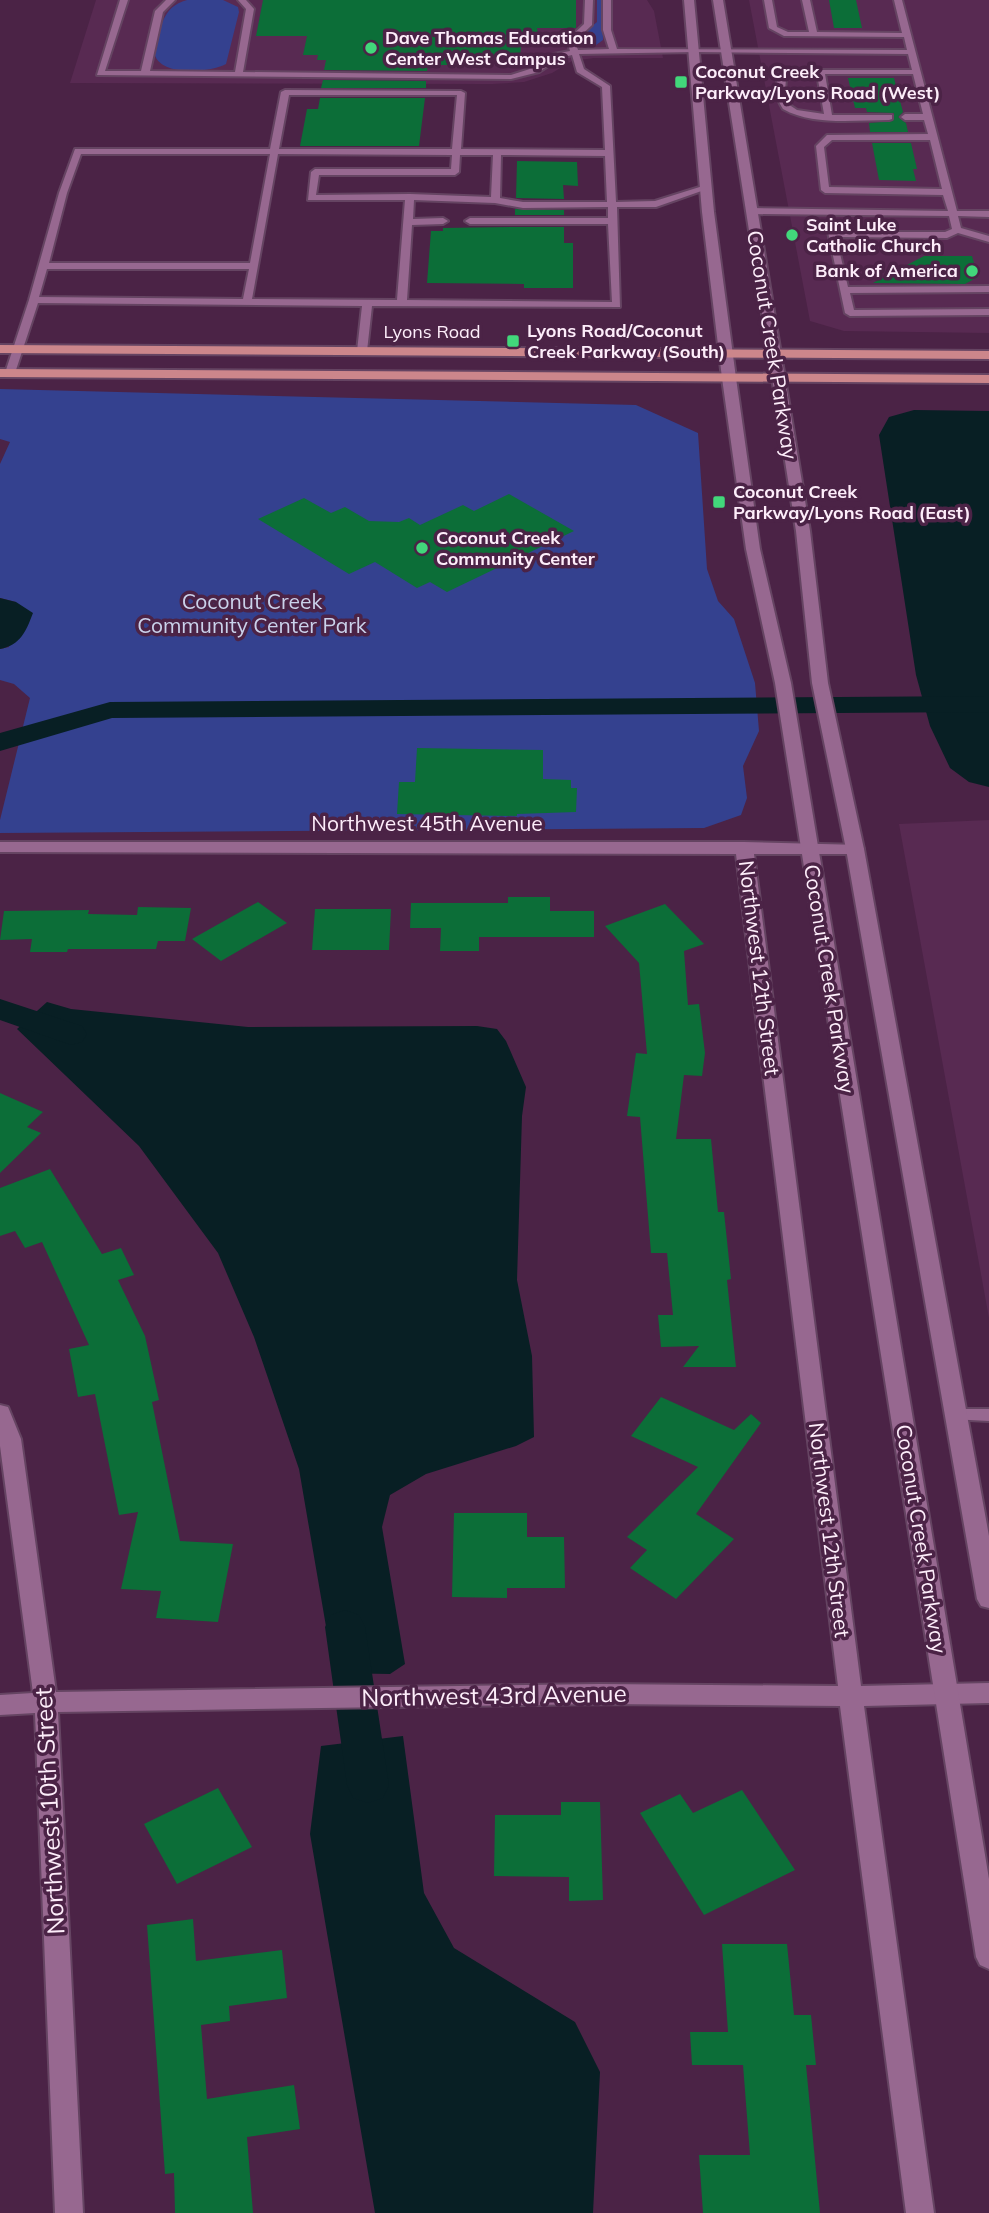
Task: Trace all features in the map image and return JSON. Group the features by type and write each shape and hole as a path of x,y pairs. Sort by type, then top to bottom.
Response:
{"main road":[{"name":"Coconut Creek Parkway","path":"689,0 706,188 753,549 783,683 989,1957"},
{"name":"Coconut Creek Parkway","path":"718,0 803,531 820,683 855,849 989,1599"},
{"name":"Lyons Road","path":"0,349 989,355"},
{"path":"5,373 989,379"},
{"name":"Northwest 45th Avenue","path":"0,847 855,849"},
{"name":"Northwest 12th Street","path":"744,847 850,1696 920,2213"},
{"name":"Northwest 10th Street","path":"0,1413 10,1439 46,1702 69,2213"},
{"name":"Northwest 43rd Avenue","path":"0,1706 46,1702 600,1694 850,1696 989,1693"}],"lane":[{"path":"124,0 100,73 511,76 536,70 557,55 577,52 911,52"},
{"path":"145,73 159,11 171,0"},
{"path":"239,74 250,9 242,0"},
{"path":"34,300 617,305 606,86 580,69 577,52 571,40 588,25 589,0"},
{"path":"607,0 607,30 614,51"},
{"path":"768,0 773,28 787,34 907,35"},
{"path":"806,0 813,34"},
{"path":"898,0 957,230"},
{"path":"890,117 800,114 786,107 783,102 782,76 796,72 916,72"},
{"path":"821,72 828,116"},
{"path":"247,303 285,92 461,93 455,199"},
{"path":"905,117 928,117"},
{"path":"828,211 820,146 830,137 933,137"},
{"path":"5,373 18,349 63,193 78,151 609,153"},
{"path":"495,200 497,153"},
{"path":"456,172 315,172 311,198 410,197 495,200 523,205 656,204 706,188"},
{"path":"825,191 947,192"},
{"path":"402,303 410,197"},
{"path":"523,205 523,221"},
{"path":"751,211 989,214"},
{"path":"408,222 443,221"},
{"path":"470,221 612,221"},
{"path":"989,239 957,230 947,235 831,234 850,313 989,312"},
{"path":"43,266 252,266"},
{"path":"845,290 989,289"},
{"path":"362,351 367,304"},
{"path":"956,1415 989,1415"}],"shaded area":[{"name":"Dave Thomas Education Center West Campus","path":"96,0 647,0 654,11 663,58 594,58 572,61 552,73 524,82 492,84 70,83"},
{"path":"749,0 989,0 989,333 844,331 810,321"},
{"path":"914,410 989,411 989,787 969,782 950,768 930,726 916,675 879,435 889,417"},
{"path":"0,598 16,602 33,613 18,641 0,649"},
{"path":"989,820 989,1318 899,824"},
{"path":"47,1002 71,1009 248,1027 477,1026 497,1029 506,1041 526,1087 522,1116 517,1280 532,1356 534,1437 516,1446 426,1474 390,1495 382,1527 405,1664 390,1674 334,1673 299,1469 254,1337 218,1253 139,1146 17,1029"},
{"path":"403,1736 424,1893 454,1948 575,2022 600,2072 593,2213 375,2213 310,1834 321,1746"}],"green space":[{"path":"187,0 223,0 238,7 226,64 185,71 165,66 158,60 154,52 163,20 178,3"},
{"path":"597,0 602,0 603,40 596,45 583,44 578,38 597,22"},
{"name":"Coconut Creek Community Center Park","path":"0,389 636,405 698,433 707,569 718,601 734,619 755,683 759,731 743,766 747,798 741,815 704,828 0,833 0,820 30,698 14,684 0,680 0,649 9,647 16,602 0,598 0,464 10,442 0,439"}],"building":[{"path":"263,0 576,0 576,28 537,28 538,34 522,34 520,58 454,58 453,65 428,65 427,71 324,70 326,60 317,60 318,55 303,55 307,36 256,36"},
{"path":"829,0 856,0 862,28 834,28"},
{"path":"848,78 894,78 903,112 898,117 906,123 908,132 870,132 869,123 893,121 894,113 867,112 866,108 855,108"},
{"path":"323,80 426,81 426,88 321,88"},
{"path":"320,98 425,98 419,146 300,146 307,109 318,109"},
{"path":"872,143 911,143 917,169 913,169 916,181 879,180"},
{"path":"517,161 577,162 578,186 563,185 564,199 516,198"},
{"path":"515,209 564,210 564,215 515,215"},
{"path":"564,227 564,243 573,243 573,288 524,288 524,284 427,283 431,231 443,231 443,228"},
{"path":"924,256 972,256 978,277 965,284 873,283"},
{"name":"Coconut Creek Community Center","path":"509,494 574,531 447,592 430,582 417,588 375,562 349,574 258,519 304,498 331,513 345,507 369,521 399,522 409,518 420,525 463,505 474,511"},
{"path":"417,748 543,750 543,779 571,780 571,788 577,788 576,812 517,816 397,814 399,782 415,782"},
{"path":"508,897 550,897 550,911 594,911 594,937 479,937 479,951 440,951 441,928 410,928 411,903 508,903"},
{"path":"258,902 287,923 221,961 192,939"},
{"path":"665,904 704,944 684,951 688,1005 699,1004 705,1053 702,1076 684,1075 676,1139 711,1139 718,1212 724,1212 731,1279 727,1280 736,1367 683,1367 699,1346 661,1347 658,1315 673,1315 667,1253 651,1253 640,1117 627,1116 636,1053 647,1054 639,963 605,926"},
{"path":"138,907 191,908 185,941 158,941 156,949 30,952 32,939 0,940 4,911 89,910 88,914 137,915"},
{"path":"315,909 391,909 389,950 312,950"},
{"path":"0,1093 43,1112 27,1127 41,1133 0,1173"},
{"path":"50,1169 102,1254 121,1248 134,1275 118,1280 145,1336 159,1400 152,1402 180,1541 233,1544 218,1622 156,1618 161,1591 121,1589 138,1512 119,1515 95,1394 78,1397 69,1349 89,1345 42,1242 25,1248 15,1231 0,1236 0,1188"},
{"path":"661,1397 734,1430 751,1414 761,1423 696,1514 734,1539 676,1599 630,1568 647,1550 627,1537 698,1467 631,1436"},
{"path":"454,1513 527,1513 527,1537 564,1537 565,1588 507,1588 507,1598 452,1597"},
{"path":"218,1788 252,1847 177,1884 144,1824"},
{"path":"742,1790 795,1870 704,1915 640,1813 680,1794 693,1813"},
{"path":"561,1802 600,1802 603,1900 569,1901 569,1877 494,1876 495,1815 561,1815"},
{"path":"193,1919 196,1961 282,1950 287,1998 229,2006 230,2021 201,2025 207,2099 294,2085 300,2129 247,2137 253,2213 175,2213 174,2173 165,2174 147,1925"},
{"path":"722,1944 787,1944 794,2015 811,2015 816,2065 806,2065 820,2213 703,2213 699,2155 750,2155 743,2065 692,2065 690,2032 728,2032"}],"waterway":[{"path":"0,742 110,710 989,704"},
{"path":"0,1009 71,1034"},
{"path":"345,1627 368,1785"}],"place":[{"name":"Dave Thomas Education Center West Campus","path":"371,48"},
{"name":"Coconut Creek Parkway/Lyons Road (West)","path":"681,82"},
{"name":"Saint Luke Catholic Church","path":"792,235"},
{"name":"Bank of America","path":"972,271"},
{"name":"Lyons Road/Coconut Creek Parkway (South)","path":"513,341"},
{"name":"Coconut Creek Parkway/Lyons Road (East)","path":"719,502"},
{"name":"Coconut Creek Community Center","path":"422,548"}]}
